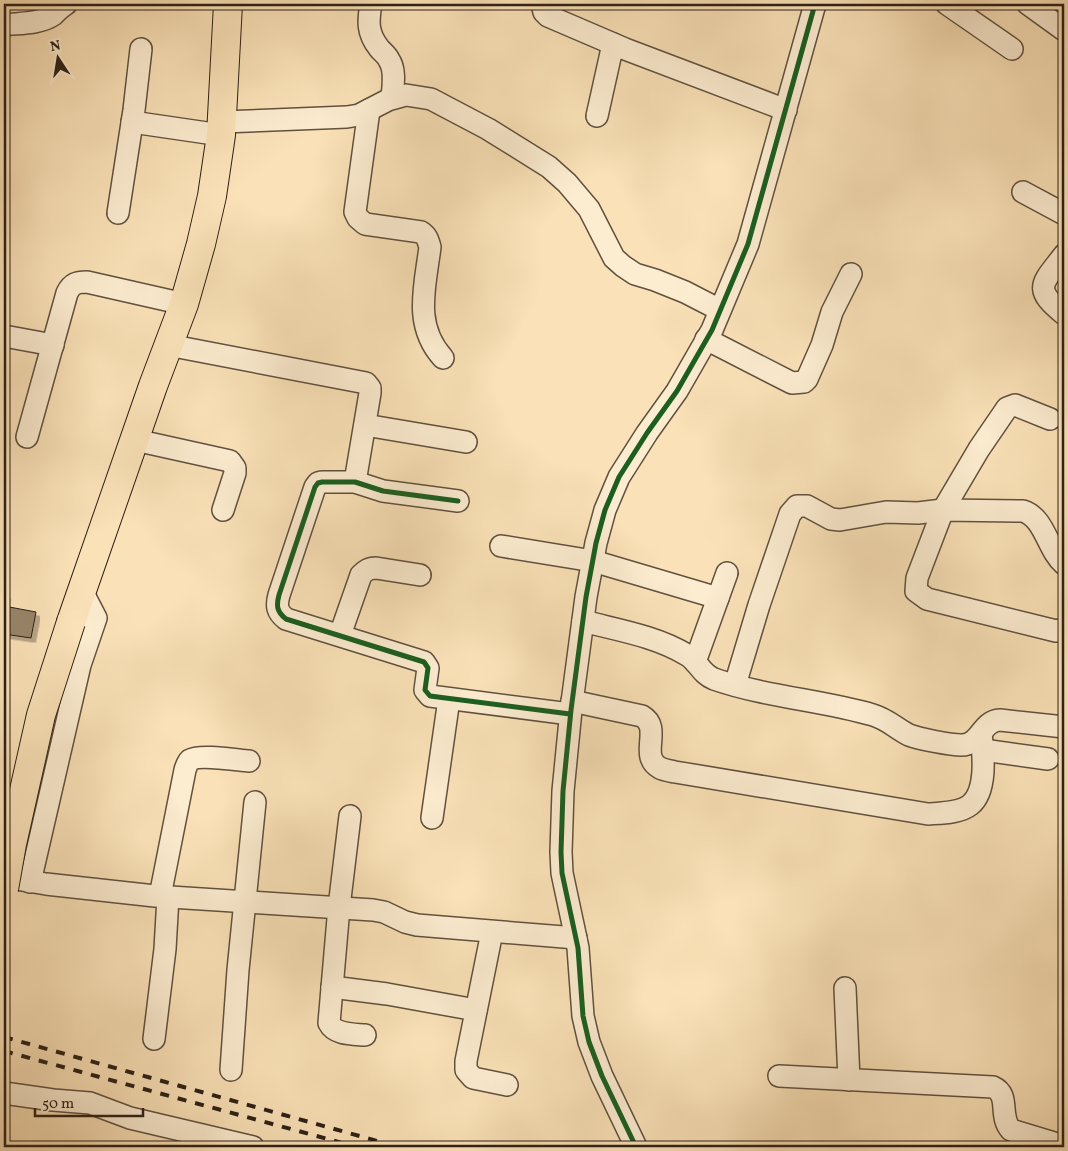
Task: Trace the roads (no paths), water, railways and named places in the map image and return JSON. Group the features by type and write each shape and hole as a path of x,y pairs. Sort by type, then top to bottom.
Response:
{"highway":[{"path":"4,889 12,844 41,715 71,622 184,304 201,244 212,196 222,128 228,4"}],"street":[{"path":"371,4 368,19 370,30 378,47 390,60 393,76 392,98"},
{"path":"542,4 544,12 548,16 613,44 786,110"},
{"path":"636,1147 602,1076 589,1042 583,1016 576,938 562,873 563,791 571,708 592,562 605,510 619,477 677,391 706,339 748,244 815,4"},
{"path":"1028,4 1064,30"},
{"path":"4,25 33,22 46,18 62,5"},
{"path":"951,5 1012,49"},
{"path":"597,116 613,44"},
{"path":"118,213 141,49"},
{"path":"132,122 222,128 359,115 392,98 406,95 431,99 488,129 548,167 567,183 589,209 614,258 623,266 635,274 685,292 720,310"},
{"path":"369,110 355,212 358,218 365,224 420,232 428,239 430,247 423,317 430,342 443,358"},
{"path":"1023,192 1064,214"},
{"path":"1064,255 1047,278 1044,290 1044,295 1064,314"},
{"path":"706,339 792,383 804,382 822,345 832,312 851,274"},
{"path":"27,437 67,293 72,285 78,282 87,282 184,304"},
{"path":"4,336 53,345"},
{"path":"168,345 366,383 370,388 370,393 356,482"},
{"path":"1050,419 1015,405 1007,408 979,449 943,510 917,578 916,591 927,599 1056,631 1064,629"},
{"path":"365,425 466,442"},
{"path":"135,440 230,461 235,468 235,474 223,510"},
{"path":"458,500 383,491 356,482 318,483 315,487 277,602 277,610 286,620 424,662 428,668 425,686 427,694 435,697 642,716 651,723 650,750 655,764 661,768 675,772 928,814 963,808 971,804 977,797 983,773 982,741 990,722 1000,720 1064,727"},
{"path":"735,685 759,605 793,510 797,506 807,506 831,519 840,520 875,513 918,513 943,510 1023,511 1032,514 1038,521 1052,549 1064,564"},
{"path":"501,546 592,562 718,598"},
{"path":"340,635 361,575 365,571 376,568 420,575"},
{"path":"695,662 727,574"},
{"path":"30,882 80,665 96,618 82,591"},
{"path":"583,621 646,638 675,649 689,656 705,675 735,685 872,715 882,718 904,732 917,737 961,745 982,741 1048,759"},
{"path":"432,818 449,699"},
{"path":"154,1039 165,949 164,896 184,770 192,759 249,761"},
{"path":"231,1070 236,996 255,802"},
{"path":"350,816 339,907 329,1023 331,1028 336,1031 365,1035"},
{"path":"4,877 30,882 164,896 339,907 384,912 405,922 417,925 576,938"},
{"path":"492,932 466,1061 466,1070 473,1078 506,1085"},
{"path":"332,987 387,994 476,1010"},
{"path":"845,988 849,1080"},
{"path":"779,1076 993,1087 1002,1094 1004,1118 1006,1125 1011,1130 1064,1146"},
{"path":"4,1093 90,1103 185,1139 253,1147"}],"railway":[{"path":"4,1037 399,1147"},
{"path":"4,1051 357,1147"}]}
